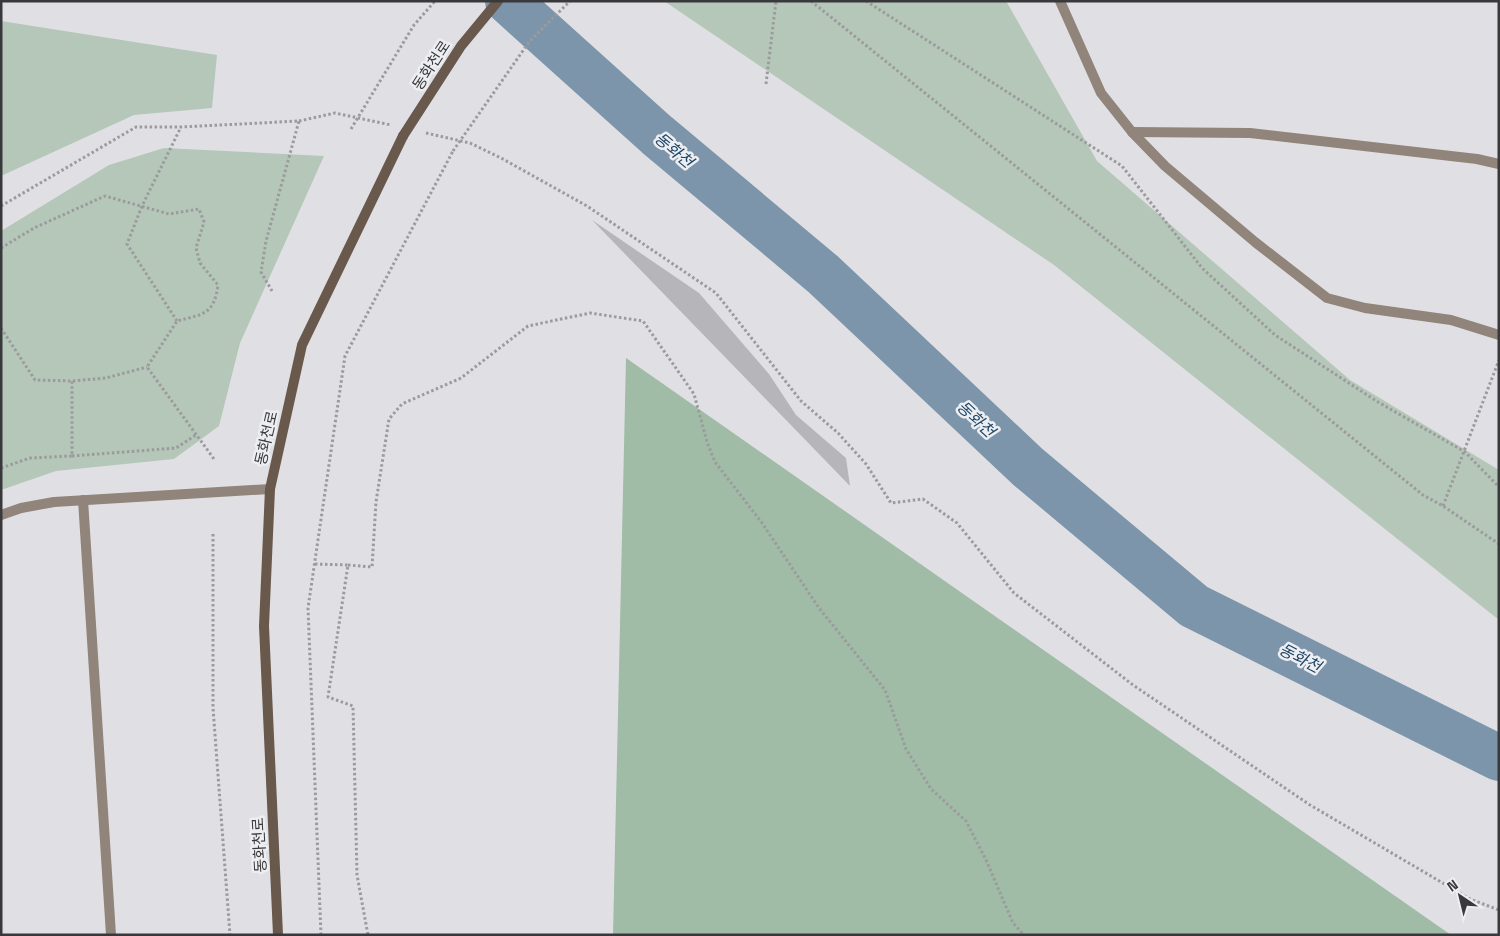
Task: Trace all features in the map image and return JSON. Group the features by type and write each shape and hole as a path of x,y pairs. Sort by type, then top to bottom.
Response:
{"main road":[{"name":"동화천로","path":"278,935 264,626 270,489 302,345 403,136 461,46 498,1"}],"street":[{"path":"1060,1 1101,93 1132,132 1165,166 1255,242 1327,298 1365,308 1451,320 1499,335"},
{"path":"1132,132 1250,133 1476,159 1499,164"},
{"path":"1,515 21,508 54,502 270,489"},
{"path":"83,500 111,935"}],"path":[{"path":"351,129 414,25 435,1"},
{"path":"321,935 308,608 345,356 453,151 529,42 570,1"},
{"path":"766,84 776,1"},
{"path":"811,1 1416,489 1499,544"},
{"path":"866,1 1122,166 1202,268 1275,335 1378,402 1465,452 1499,487"},
{"path":"1,206 136,127 181,127 299,121 335,113 393,126"},
{"path":"272,291 261,272 266,241 299,121"},
{"path":"177,321 127,244 142,206 181,127"},
{"path":"422,132 470,143 501,158 586,206 716,293 801,401 838,433 866,464 890,503 923,499 956,523 1014,593 1133,685 1310,805 1470,899 1499,910"},
{"path":"1,248 34,228 105,196 169,214 199,209 204,222 196,248 200,263 218,285 216,298 207,313 177,321 147,367 106,378 72,381 35,380 1,328"},
{"path":"315,564 372,566 376,502 389,419 402,404 461,378 528,326 590,313 644,322 694,394 707,442 715,462 762,524 819,608 885,690 906,749 931,788 966,821 986,860 1013,923 1024,935"},
{"path":"1443,506 1499,360"},
{"path":"147,367 214,460"},
{"path":"72,381 72,456"},
{"path":"1,468 30,458 176,448 196,435"},
{"path":"212,534 213,708 230,935"},
{"path":"348,565 328,697 353,706 357,875 368,935"}],"green space":[{"path":"664,1 1006,1 1097,161 1350,380 1499,470 1499,620 1054,265"},
{"path":"1,21 217,55 212,108 134,115 1,176"},
{"path":"164,148 324,156 240,343 219,426 174,459 56,471 1,490 1,231 109,165"},
{"path":"626,358 1451,935 613,935"}],"building":[{"path":"592,220 699,293 769,374 796,415 846,458 850,486"}],"waterway":[{"name":"동화천","path":"508,1 657,135 823,274 1028,467 1194,606 1499,758"}]}
